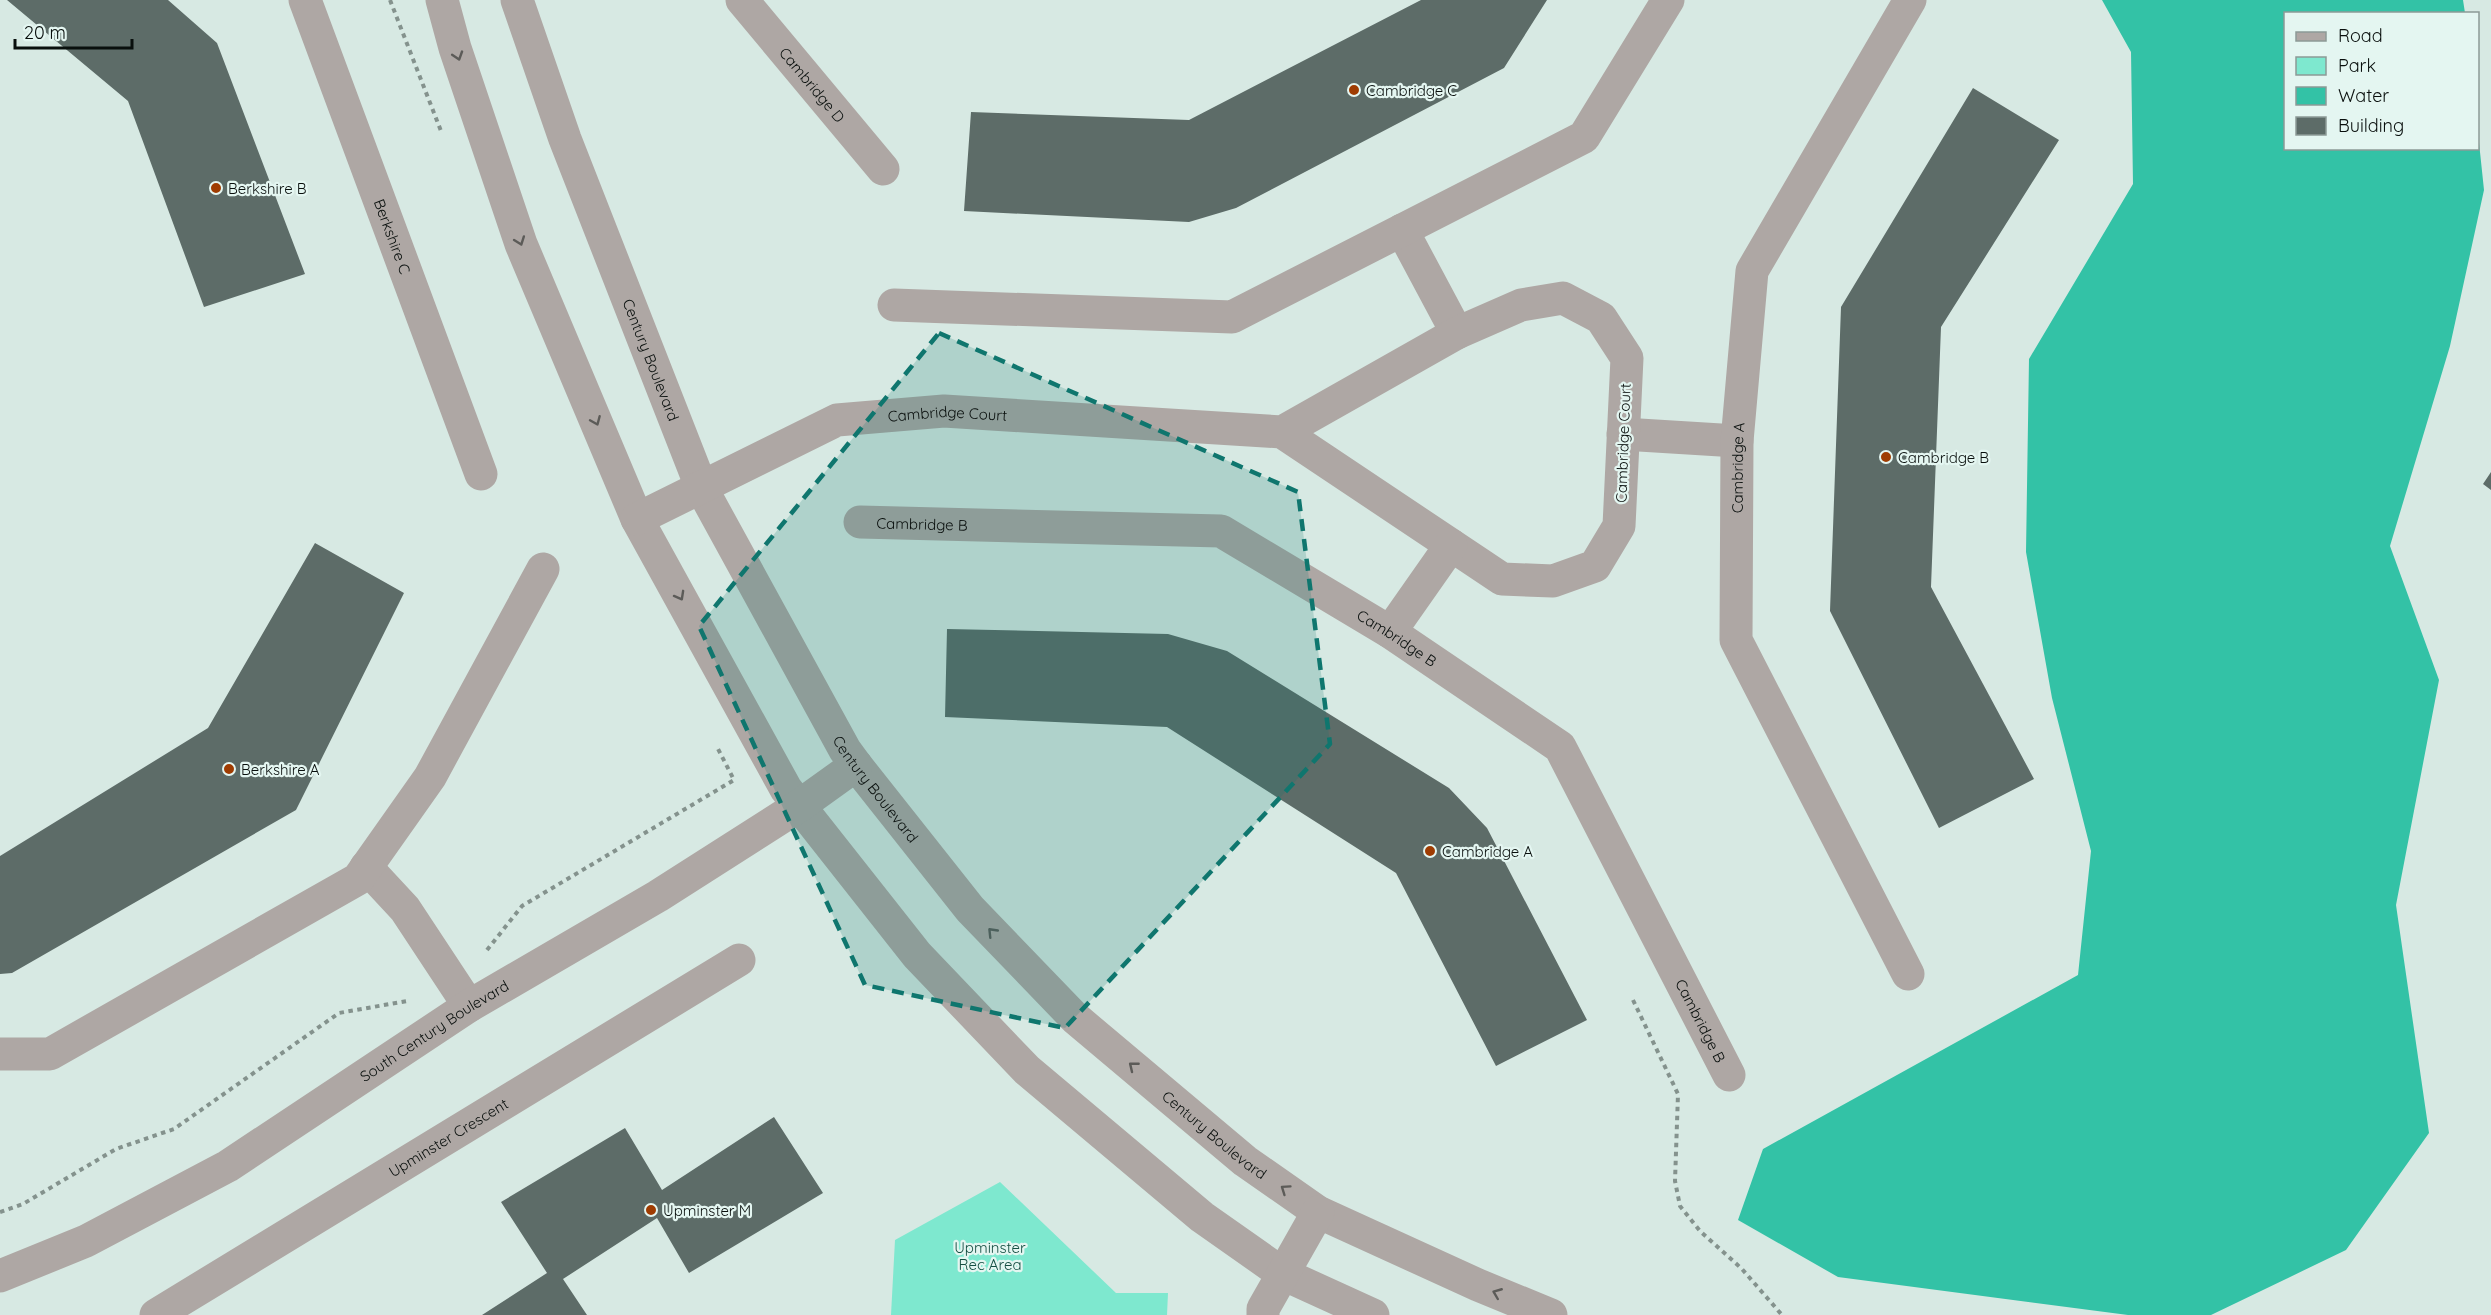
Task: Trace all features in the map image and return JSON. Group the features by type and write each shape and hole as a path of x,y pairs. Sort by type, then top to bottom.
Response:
{"street":[{"name":"Berkshire C","path":"305,0 481,474"},
{"path":"442,0 455,48 521,244 638,519 786,789 917,955 1027,1070 1202,1217 1283,1274 1373,1315"},
{"name":"Century Boulevard","path":"517,0 565,139 702,489 844,750 970,909 1075,1018 1245,1161 1318,1212 1478,1285 1551,1315"},
{"name":"Cambridge D","path":"742,0 883,170"},
{"path":"894,305 1232,317 1584,137 1668,0"},
{"name":"Cambridge A","path":"1908,974 1736,640 1737,441 1752,272 1910,0"},
{"path":"1402,230 1457,333"},
{"name":"Cambridge Court","path":"638,519 837,420 944,411 1282,432 1502,579 1553,581 1595,566 1619,526 1627,358 1601,318 1563,298 1521,305 1457,333 1282,432"},
{"path":"1623,434 1737,441"},
{"name":"Cambridge B","path":"860,522 1221,531 1390,632 1560,747 1729,1075"},
{"path":"1390,632 1451,545"},
{"path":"0,1054 50,1054 358,879 430,777 543,569"},
{"name":"South Century Boulevard","path":"2,1270 86,1241 228,1166 469,1006 658,896 799,806 856,765"},
{"path":"366,867 405,909 469,1006"},
{"name":"Upminster Crescent","path":"156,1315 739,960"},
{"path":"1263,1315 1263,1309 1318,1212"}],"path":[{"path":"484,954 522,906 734,780"},
{"path":"0,1212 23,1204 116,1149 174,1129 339,1013 417,1000"},
{"path":"1633,1000 1678,1094 1676,1181 1680,1206 1700,1231 1742,1269 1782,1315"}],"highlighted area":[{"path":"939,333 1298,492 1330,744 1065,1028 865,985 699,626"}],"green space":[{"name":"Upminster Rec Area","path":"1000,1182 1116,1293 1168,1293 1167,1315 891,1315 895,1240"}],"water":[{"path":"2102,0 2463,0 2465,12 2284,12 2284,150 2479,150 2479,142 2484,190 2450,346 2390,546 2439,680 2396,905 2429,1133 2346,1250 2211,1315 2128,1315 1838,1277 1738,1220 1763,1149 2078,975 2091,851 2052,698 2026,552 2029,359 2133,184 2131,52"}],"building":[{"name":"Berkshire B","path":"7,0 168,0 217,43 305,274 204,307 128,101"},
{"name":"Cambridge C","path":"1421,0 1547,0 1504,68 1236,208 1189,222 964,211 971,112 1189,120"},
{"name":"Cambridge B","path":"1973,88 2059,140 1941,327 1931,587 2034,779 1939,828 1830,611 1841,307"},
{"path":"2491,472 2491,490 2483,484"},
{"name":"Berkshire A","path":"315,543 404,593 296,810 12,973 0,974 0,856 208,728"},
{"name":"Cambridge A","path":"947,629 1168,634 1227,651 1449,788 1487,828 1587,1020 1496,1066 1396,873 1167,727 945,717"},
{"name":"Upminster M","path":"774,1117 823,1193 689,1273 657,1218 563,1279 587,1315 482,1315 547,1273 501,1202 625,1128 662,1190"}],"place":[{"name":"Cambridge C","path":"1354,90"},
{"name":"Berkshire B","path":"216,188"},
{"name":"Cambridge B","path":"1886,457"},
{"name":"Berkshire A","path":"229,769"},
{"name":"Cambridge A","path":"1430,851"},
{"name":"Upminster M","path":"651,1210"}]}
